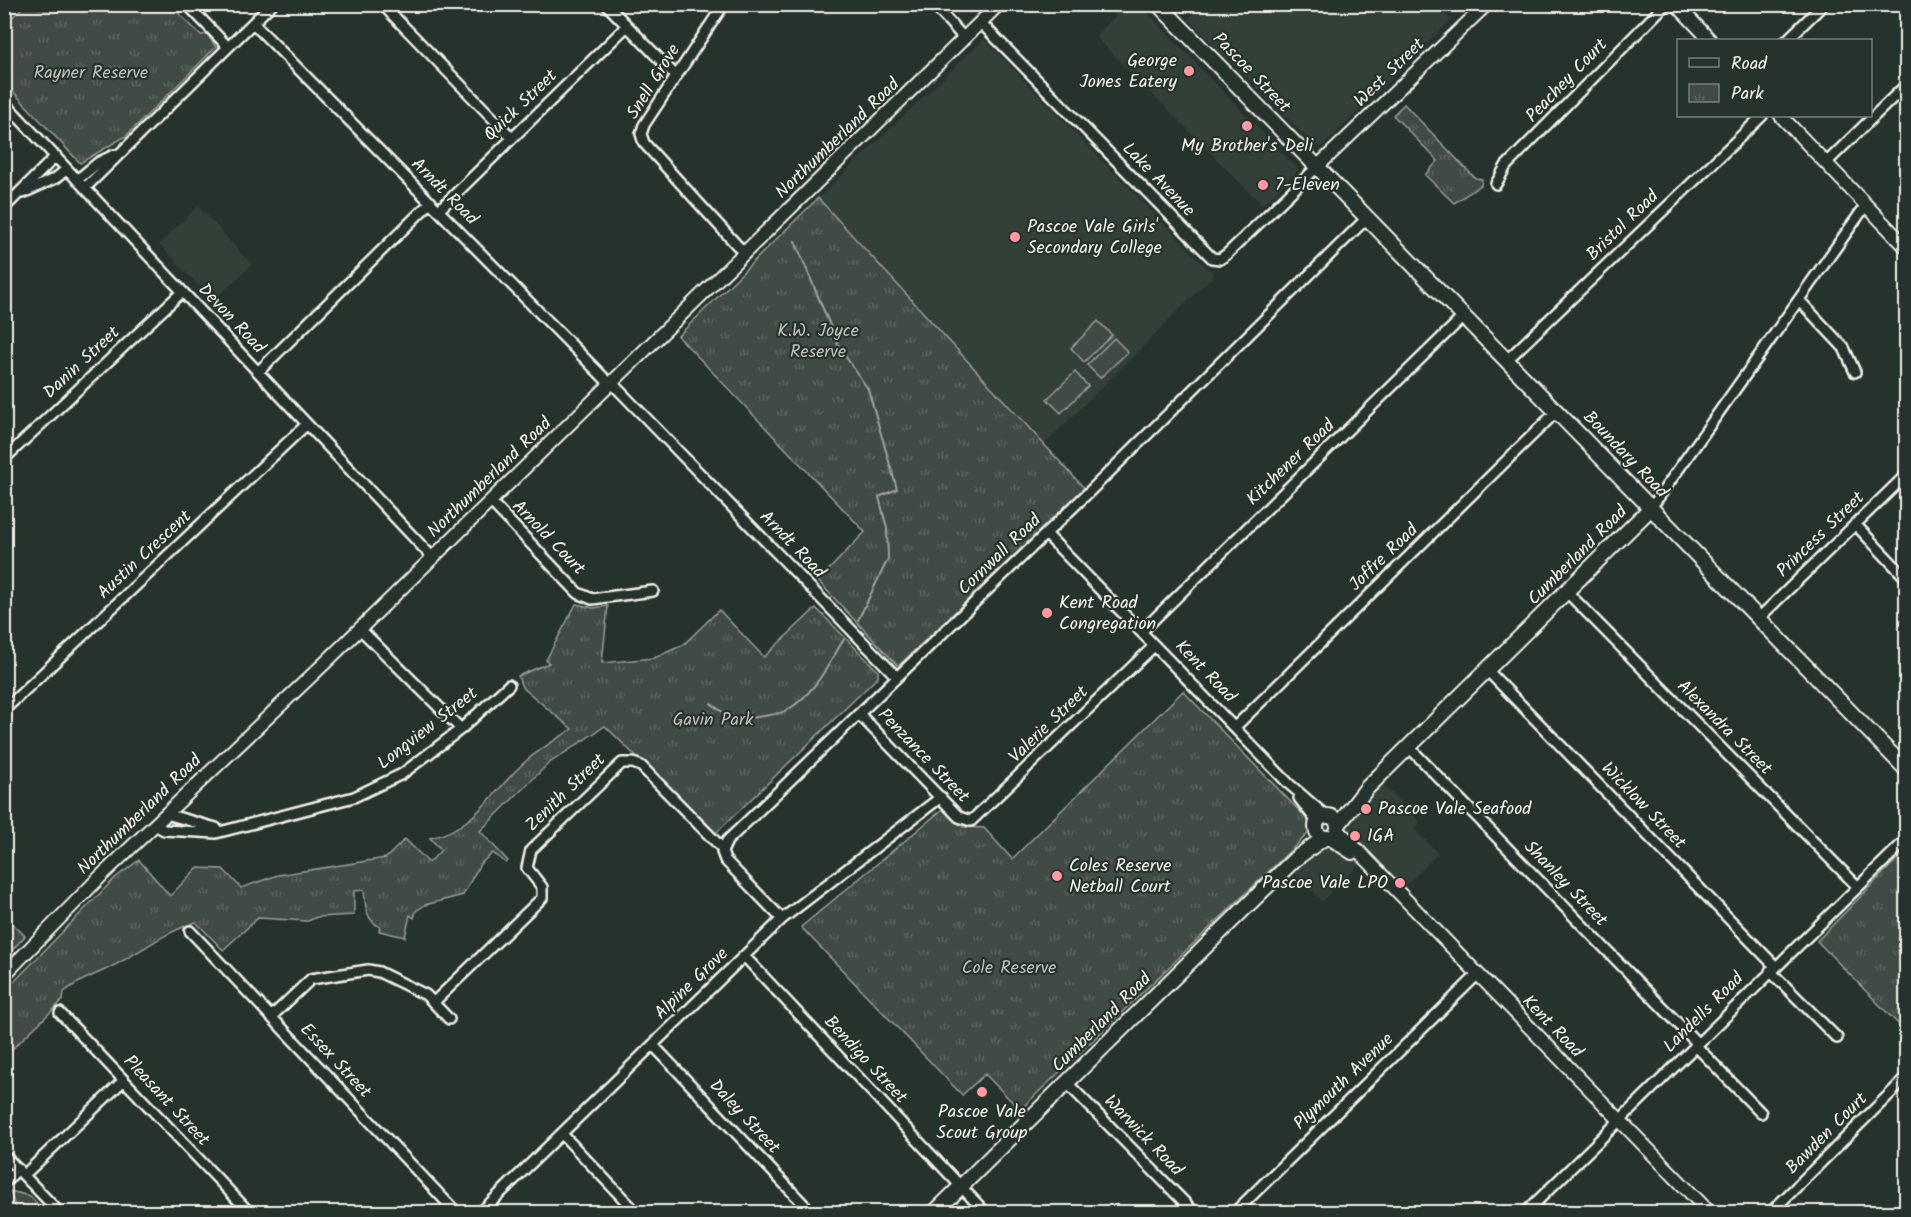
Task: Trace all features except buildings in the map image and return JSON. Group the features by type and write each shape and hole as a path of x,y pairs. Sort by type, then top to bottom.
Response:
{"main road":[{"name":"Pascoe Street","path":"1158,4 1317,167"},
{"name":"Boundary Road","path":"1317,167 1906,769"},
{"name":"Cumberland Road","path":"935,1212 1651,508"}],"street":[{"path":"187,4 228,47"},
{"path":"85,188 272,4"},
{"path":"382,4 512,138"},
{"path":"606,4 676,76"},
{"name":"Snell Grove","path":"724,4 644,125 642,138 746,254"},
{"path":"933,4 965,39"},
{"name":"Northumberland Road","path":"4,975 166,814 746,254 999,4"},
{"name":"West Street","path":"1317,167 1487,4"},
{"name":"Peachey Court","path":"1496,184 1506,166 1666,4"},
{"path":"1676,4 1709,39"},
{"path":"1788,39 1824,4"},
{"name":"Arndt Road","path":"253,23 612,384 830,610 845,620 897,677"},
{"name":"Lake Avenue","path":"981,23 1212,258 1220,259 1227,254 1317,167"},
{"name":"Quick Street","path":"439,210 627,26"},
{"path":"1826,163 1906,86"},
{"name":"Devon Road","path":"4,102 433,558"},
{"name":"Bristol Road","path":"1507,360 1761,117"},
{"path":"1782,117 1906,247"},
{"path":"77,180 99,162 119,153"},
{"path":"4,208 56,156"},
{"path":"18,196 56,178 67,168"},
{"path":"258,372 431,202"},
{"name":"Cumberland Road","path":"1651,508 1800,301 1866,204"},
{"name":"Cornwall Road","path":"723,849 730,838 1046,534 1367,218"},
{"name":"Danin Street","path":"4,459 182,292"},
{"path":"1800,301 1844,348 1855,372"},
{"name":"Kitchener Road","path":"1142,632 1464,316"},
{"name":"Joffre Road","path":"1234,728 1557,411"},
{"name":"Austin Crescent","path":"4,710 307,424"},
{"name":"Princess Street","path":"1759,618 1906,475"},
{"name":"Arnold Court","path":"491,502 578,593 592,598 653,591"},
{"path":"1856,524 1906,578"},
{"name":"Kent Road","path":"1046,534 1289,784 1327,827 1370,866 1709,1212"},
{"name":"Alexandra Street","path":"1567,592 1858,887"},
{"path":"360,629 461,729"},
{"name":"Valerie Street","path":"964,820 971,821 978,816 1154,646"},
{"name":"Wicklow Street","path":"1487,670 1773,968 1837,1038"},
{"name":"Longview Street","path":"155,825 164,830 210,833 336,802 382,785 402,774 461,729 509,685"},
{"name":"Penzance Street","path":"859,714 964,820"},
{"name":"Shanley Street","path":"1409,747 1761,1113"},
{"name":"Zenith Street","path":"434,1002 542,898 543,890 527,868 531,850 622,763 633,763 640,766 723,849"},
{"name":"Alpine Grove","path":"481,1212 782,919 941,797"},
{"name":"Longview Street","path":"166,814 207,827 224,829"},
{"name":"Landells Road","path":"1526,1212 1906,840"},
{"path":"723,849 723,856 730,866 782,919"},
{"name":"Essex Street","path":"190,931 453,1209"},
{"name":"Bendigo Street","path":"744,956 985,1212"},
{"path":"271,1017 311,979 368,970 426,995 449,1019"},
{"name":"Plymouth Avenue","path":"1235,1212 1477,975"},
{"name":"Pleasant Street","path":"60,1013 249,1212"},
{"name":"Daley Street","path":"653,1045 811,1212"},
{"name":"Bawden Court","path":"1771,1212 1906,1078"},
{"path":"4,1183 21,1172 124,1080"},
{"name":"Warwick Road","path":"1067,1083 1194,1212"},
{"path":"562,1134 636,1212"},
{"path":"4,1155 59,1212"},
{"path":"441,1212 453,1209"}],"shaded area":[{"path":"1436,4 1451,20 1323,146 1315,146 1188,19 1204,5"},
{"path":"1104,5 1140,5 1299,170 1262,205 1095,36 1116,16"},
{"name":"Pascoe Vale Girls' Secondary College","path":"984,39 1214,275 1045,444 818,198"},
{"path":"198,206 252,265 213,301 159,244"},
{"path":"1382,784 1420,822 1414,829 1438,853 1402,890 1366,858 1322,901 1294,872"}],"green space":[{"name":"Rayner Reserve","path":"25,5 170,5 201,35 207,34 216,47 126,136 80,163 5,83 5,24"},
{"path":"1404,104 1475,178 1482,179 1481,185 1454,203 1425,175 1438,161 1393,115"},
{"name":"K.W. Joyce Reserve","path":"818,198 1085,489 898,666 818,581 865,532 678,336"},
{"path":"1098,321 1112,335 1084,362 1071,348"},
{"path":"1114,338 1128,352 1100,378 1087,365"},
{"path":"1075,372 1088,386 1061,413 1047,399"},
{"name":"Gavin Park","path":"576,604 593,608 608,606 602,663 654,658 683,645 719,610 764,657 816,608 878,671 878,677 715,834 605,726 548,764 480,831 508,861 506,863 493,853 480,864 463,895 425,905 416,911 414,918 410,915 405,937 379,931 380,927 368,916 364,890 354,891 354,915 317,917 308,921 258,918 223,950 196,922 172,932 64,992 63,1000 5,1056 5,991 115,878 139,860 170,896 197,868 223,869 241,888 278,875 386,858 405,839 429,863 441,850 430,838 446,833 472,817 526,761 572,729 522,687 518,676 549,663 546,660"},
{"name":"Cole Reserve","path":"1183,691 1315,827 1020,1110 985,1074 962,1095 801,927 943,809 963,827 984,828 1012,859"},
{"path":"1906,850 1906,1032 1817,941"},
{"path":"4,915 25,936 5,958 4,958"},
{"path":"10,1191 30,1196 45,1212 17,1212"}],"waterway":[{"path":"795,241 839,347 868,389 897,489 879,497 887,528 888,559 858,620"},
{"path":"711,703 722,712 738,718 757,717 785,711 804,698 812,689 844,639"}],"place":[{"name":"George Jones Eatery","path":"1189,71"},
{"name":"My Brother's Deli","path":"1247,126"},
{"name":"7-Eleven","path":"1263,185"},
{"name":"Pascoe Vale Girls' Secondary College","path":"1015,237"},
{"name":"Kent Road Congregation","path":"1047,613"},
{"name":"Pascoe Vale Seafood","path":"1366,809"},
{"name":"IGA","path":"1355,836"},
{"name":"Coles Reserve Netball Court","path":"1057,876"},
{"name":"Pascoe Vale LPO","path":"1400,883"},
{"name":"Pascoe Vale Scout Group","path":"982,1092"}]}
